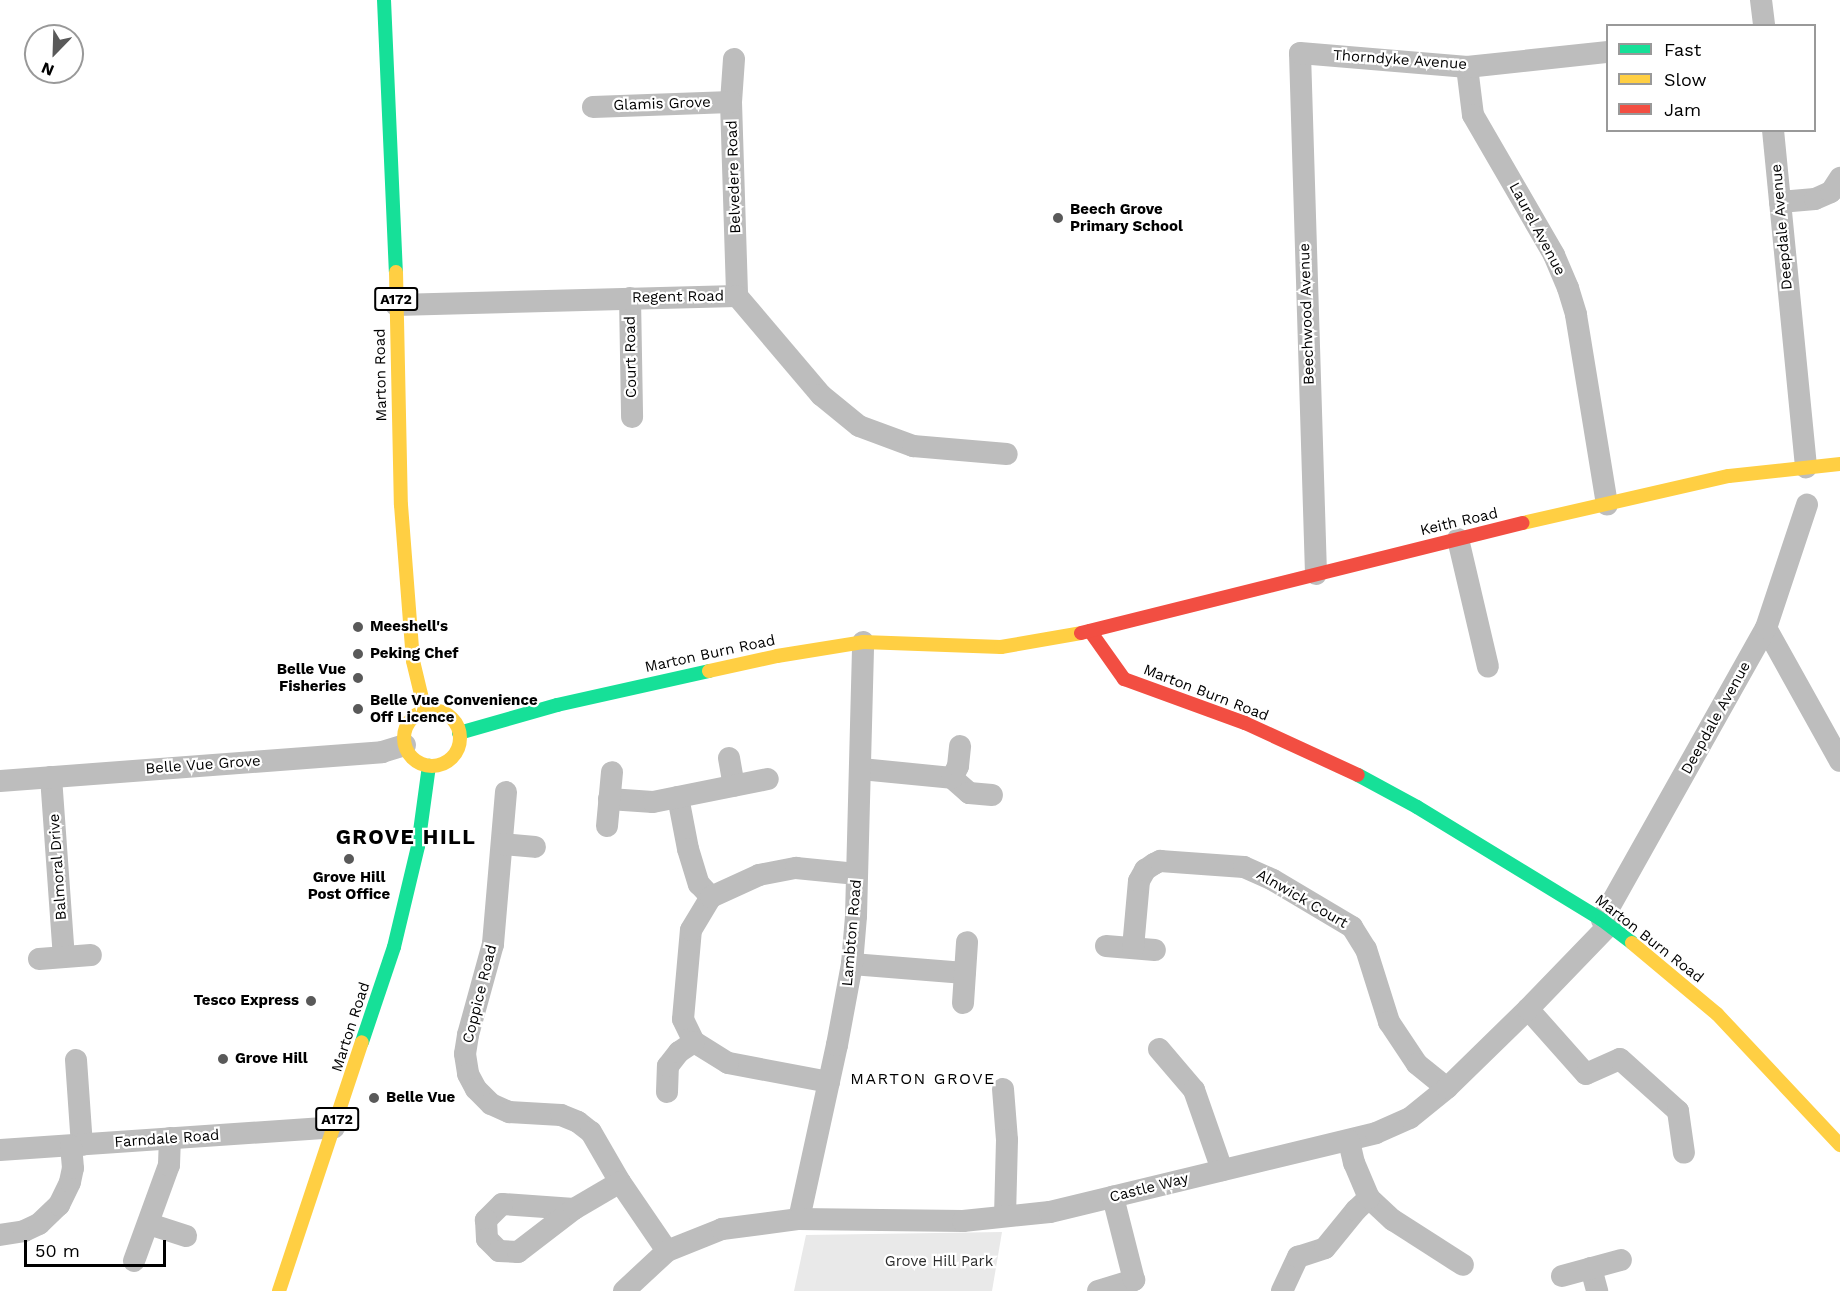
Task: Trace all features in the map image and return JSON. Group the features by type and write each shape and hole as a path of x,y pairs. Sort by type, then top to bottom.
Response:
{"street":[{"name":"Marton Road","path":"384,0 395,224 402,516 413,661 425,711"},
{"path":"1761,0 1764,24"},
{"name":"Thorndyke Avenue","path":"1300,53 1467,67 1606,52"},
{"name":"Beechwood Avenue","path":"1300,53 1316,574"},
{"name":"Belvedere Road","path":"734,59 731,102 737,296"},
{"name":"Laurel Avenue","path":"1467,67 1473,115 1554,255 1568,288 1576,315 1607,504"},
{"name":"Glamis Grove","path":"593,107 731,102"},
{"name":"Deepdale Avenue","path":"1773,132 1806,467"},
{"path":"1780,202 1815,199 1831,192 1840,178"},
{"name":"Regent Road","path":"396,305 737,296 821,395 859,426 913,446 1007,454"},
{"name":"Court Road","path":"630,298 632,417"},
{"name":"Keith Road","path":"1090,631 1458,539 1729,476 1840,464"},
{"name":"Deepdale Avenue","path":"1606,922 1766,628 1807,506"},
{"path":"1458,539 1488,667"},
{"path":"1766,628 1840,761"},
{"name":"Marton Burn Road","path":"459,733 557,705 777,656 863,642 1001,648 1090,631 1124,680 1245,723 1350,771 1426,812 1606,922 1670,972 1717,1014 1840,1145"},
{"name":"Lambton Road","path":"799,1218 852,964 861,769 863,642"},
{"path":"425,711 434,711 450,717 459,733 460,741 453,757 438,765 429,766 414,760 405,745 406,728 417,714 425,711"},
{"name":"Belle Vue Grove","path":"0,781 382,752 405,745"},
{"path":"952,778 958,766 960,746"},
{"path":"729,758 734,786"},
{"name":"Marton Road","path":"279,1291 394,947 418,846 429,766"},
{"path":"861,769 952,778 969,793 992,795"},
{"path":"607,826 612,772"},
{"name":"Balmoral Drive","path":"51,777 64,957"},
{"path":"609,799 653,802 768,779"},
{"name":"Coppice Road","path":"506,792 494,944 468,1035 465,1054 468,1074 476,1089 491,1104 509,1112 561,1115 578,1122 591,1132 620,1182 667,1251"},
{"path":"678,798 688,849 699,884 711,897"},
{"path":"502,844 535,847"},
{"name":"Alnwick Court","path":"1106,946 1144,949 1139,881 1145,870 1154,864 1160,861 1244,867 1274,880 1352,927 1366,949 1389,1022 1417,1064 1447,1088"},
{"path":"829,1082 728,1063 694,1041 682,1019 691,930 711,897 759,875 796,868 857,874"},
{"name":"Castle Way","path":"624,1291 667,1251 722,1229 799,1218 963,1221 1050,1212 1376,1133 1410,1118 1447,1088 1528,1009 1606,922"},
{"path":"963,1003 967,942"},
{"path":"39,958 91,956"},
{"path":"852,964 965,973"},
{"path":"1528,1009 1586,1074 1620,1059 1678,1111 1684,1153"},
{"path":"668,1092 668,1066 679,1052 694,1041"},
{"path":"1159,1049 1194,1090 1222,1170"},
{"path":"0,1234 24,1231 39,1224 59,1205 70,1182 77,1145 76,1060"},
{"path":"1003,1089 1007,1140 1005,1216"},
{"name":"Farndale Road","path":"0,1150 334,1127"},
{"path":"134,1261 168,1165 170,1138"},
{"path":"1349,1141 1354,1163 1369,1198 1393,1220 1463,1265"},
{"path":"574,1209 620,1182"},
{"path":"1098,1291 1134,1280 1113,1197"},
{"path":"1278,1291 1298,1257 1325,1248 1341,1232 1356,1210 1369,1198"},
{"path":"148,1224 186,1236"},
{"path":"1562,1276 1621,1260"},
{"path":"1591,1268 1597,1291"}],"green space":[{"name":"Grove Hill Park","path":"1002,1232 992,1291 794,1291 806,1235"}],"traffic: fast":[{"path":"384,0 396,272"},
{"path":"459,733 557,705 709,671"},
{"path":"362,1042 394,947 418,846 429,766"},
{"path":"1358,775 1417,807 1602,920 1632,943"}],"traffic: slow":[{"path":"396,272 401,505 413,661 425,711"},
{"path":"1523,523 1729,476 1840,464"},
{"path":"709,671 777,656 863,642 1001,647 1081,633"},
{"path":"432,710 443,712 452,718 458,727 460,738 458,749 452,758 443,764 432,766 421,764 412,758 406,749 404,738 406,727 412,718 421,712 432,710"},
{"path":"1632,943 1717,1014 1840,1145"},
{"path":"279,1291 362,1042"}],"traffic: jam":[{"path":"1081,633 1523,523"},
{"path":"1090,631 1124,679 1245,723 1358,775"}],"place":[{"name":"Beech Grove Primary School","path":"1058,218"},
{"name":"Meeshell's","path":"358,627"},
{"name":"Peking Chef","path":"358,654"},
{"name":"Belle Vue Fisheries","path":"358,678"},
{"name":"Belle Vue Convenience Off Licence","path":"358,709"},
{"name":"Grove Hill Post Office","path":"349,859"},
{"name":"Tesco Express","path":"311,1001"},
{"name":"Grove Hill","path":"223,1059"},
{"name":"Belle Vue","path":"374,1098"}],"district":[{"name":"GROVE HILL","path":"406,837"},
{"name":"MARTON GROVE","path":"923,1079"}]}
